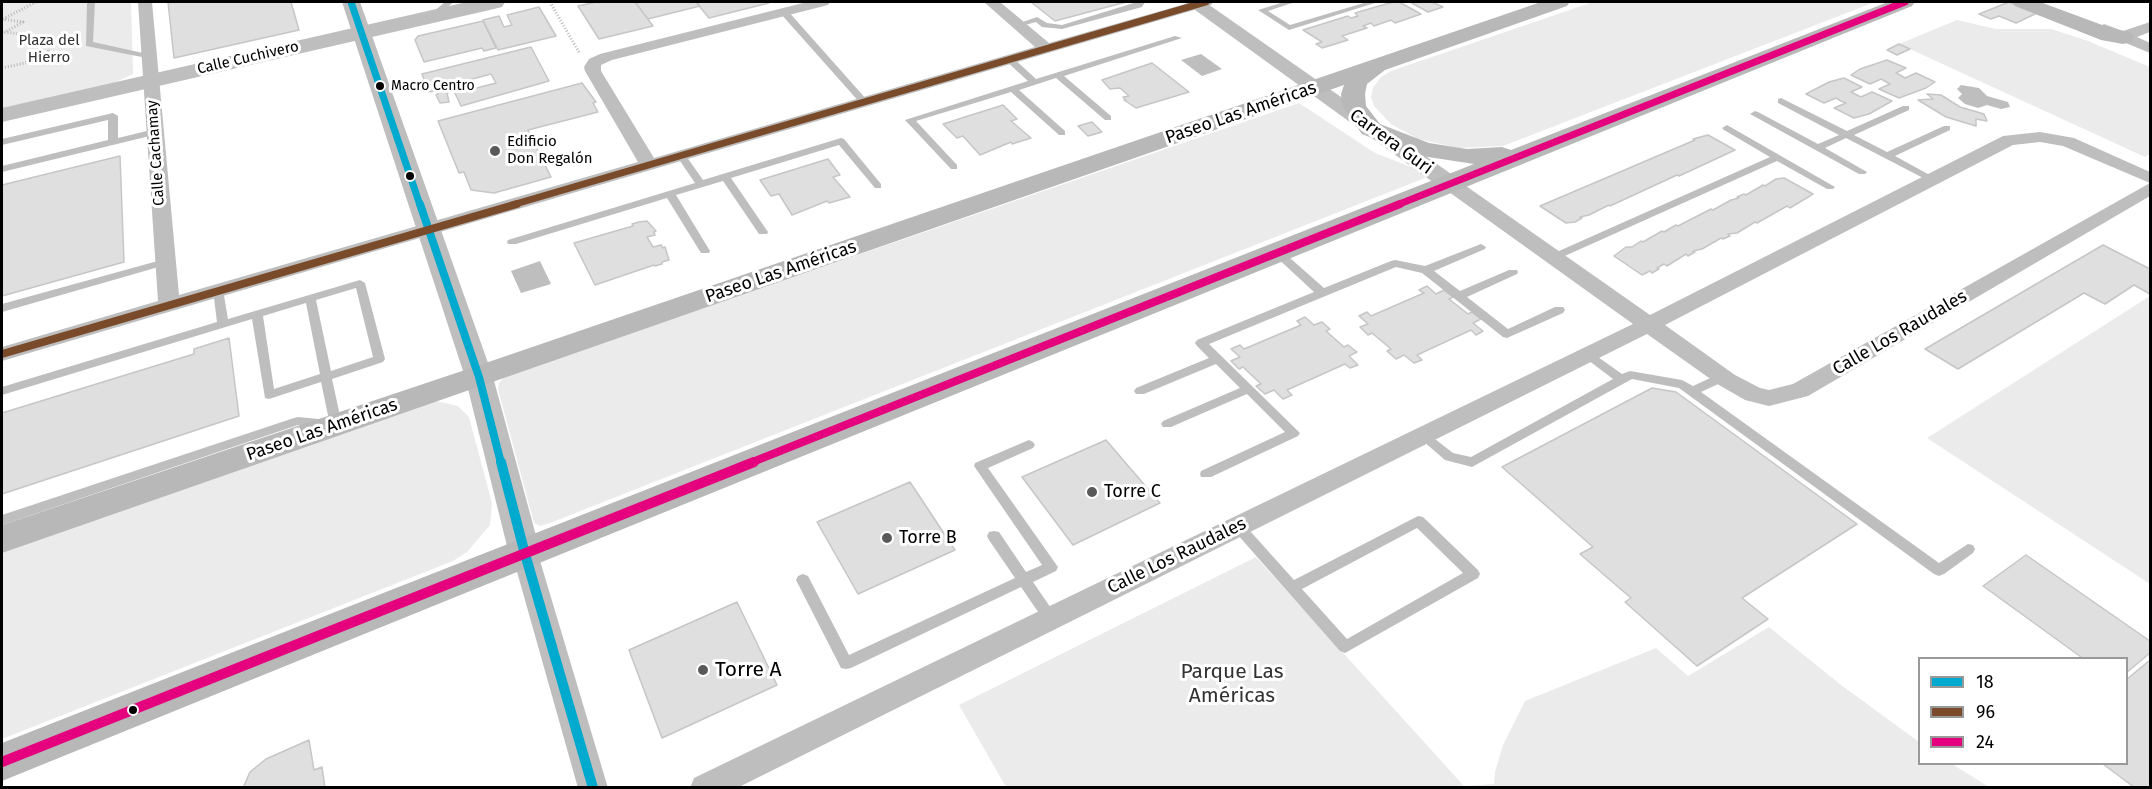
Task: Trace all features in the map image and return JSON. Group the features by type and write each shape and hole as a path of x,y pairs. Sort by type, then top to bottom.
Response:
{"main road":[{"name":"Calle Cuchivero","path":"2,115 361,32 442,8 494,2"},
{"name":"Paseo Las Américas","path":"2,539 479,377 1560,2"},
{"path":"2,762 1904,2"},
{"path":"2022,2 2109,35 2123,37"},
{"path":"1385,62 1364,74 1356,83 1353,94 1354,106 1371,129 1402,143 1443,154 1486,157 1536,149"}],"street":[{"name":"Calle Cachamay","path":"145,2 169,305"},
{"path":"351,2 479,377 525,554 593,788"},
{"path":"649,165 592,67 595,62 606,57 823,2"},
{"path":"991,2 1046,48"},
{"path":"2,354 1199,2"},
{"name":"Carrera Guri","path":"1199,2 1371,129 1648,325"},
{"path":"2034,2 2151,48"},
{"path":"2123,37 2151,27"},
{"name":"Calle Los Raudales","path":"705,788 1648,325 2009,140 2040,137 2068,142 2151,178"},
{"name":"Calle Los Raudales","path":"1648,325 1723,378 1753,394 1769,398 1800,390 2151,189"}],"lane":[{"path":"91,2 89,44 149,57"},
{"path":"1018,25 1037,19 1045,25 1062,27 1139,5 1141,2"},
{"path":"1291,2 1262,10 1289,28 1374,2"},
{"path":"784,12 864,102"},
{"path":"954,167 910,120 1179,38"},
{"path":"1009,59 1035,82"},
{"path":"1058,75 1108,118"},
{"path":"1013,88 1062,134"},
{"path":"1781,101 1932,179"},
{"path":"1817,148 1906,108"},
{"path":"1755,114 1862,172"},
{"path":"2,142 112,116 113,142"},
{"path":"1727,128 1830,187"},
{"path":"1887,156 1947,128"},
{"path":"2,169 154,132"},
{"path":"512,242 841,141 878,186"},
{"path":"681,155 701,184"},
{"path":"1554,257 1778,157"},
{"path":"725,177 763,232"},
{"path":"670,194 705,251"},
{"path":"1426,270 1481,247"},
{"path":"1277,252 1322,293"},
{"path":"2,308 165,262"},
{"path":"1206,474 1294,433 1201,343 1395,263 1426,270 1507,334 1559,310"},
{"path":"1459,296 1513,272"},
{"path":"2,390 360,283 379,359 269,395 257,314"},
{"path":"218,291 223,324"},
{"path":"2,520 298,421 336,426 310,298"},
{"path":"1588,354 1622,380"},
{"path":"1140,391 1217,359"},
{"path":"1422,435 1449,457 1472,462 1630,375 1682,384 1938,570 1968,549"},
{"path":"1692,391 1723,378"},
{"path":"1167,424 1248,389"},
{"path":"803,580 846,663 1051,567 980,466 1029,445"},
{"path":"1237,526 1292,588 1345,647 1473,574 1418,521 1292,588"},
{"path":"994,536 1050,618"}],"path":[{"path":"2,19 36,2"},
{"path":"550,2 585,64 592,67"},
{"path":"2,19 23,22 3,33"},
{"path":"2,68 48,58 49,38 3,33"}],"green space":[{"name":"Plaza del Hierro","path":"2,2 131,2 133,74 105,87 2,110"},
{"path":"1593,2 1875,2 1503,146 1459,148 1418,139 1391,124 1374,106 1371,97 1373,88 1381,77 1391,71"},
{"path":"1957,20 1996,29 2051,29 2088,41 2150,67 2150,154 2145,157 1899,44"},
{"path":"1299,103 1375,153 1414,168 1426,175 1425,178 550,523 540,526 534,523 498,389 504,377"},
{"path":"2150,296 2150,584 1927,438"},
{"path":"436,401 458,406 469,417 492,503 490,525 467,552 453,561 2,739 2,550"},
{"name":"Parque Las Américas","path":"1256,557 1464,786 1494,784 1503,745 1525,701 1656,648 1688,676 1769,627 1841,685 1918,741 1918,765 1954,765 1989,787 1006,787 959,705"}],"shaded area":[{"path":"1201,54 1222,69 1202,76 1181,60"},
{"path":"1961,85 1979,88 1987,96 2008,102 2010,107 2001,109 1987,105 1978,108 1965,104 1958,98 1962,94 1957,89"},
{"path":"540,261 551,284 521,293 511,271"}],"building":[{"path":"168,2 291,2 299,30 174,58"},
{"path":"596,2 635,2 653,26 599,39 578,6"},
{"path":"635,2 696,2 700,6 648,19"},
{"path":"696,2 767,2 769,3 709,18"},
{"path":"1031,2 1126,2 1055,21"},
{"path":"1399,2 1421,14 1395,23 1391,20 1374,26 1371,23 1363,26 1367,28 1342,36 1348,40 1322,48 1316,44 1322,42 1303,30 1348,16 1351,18 1358,16 1355,13"},
{"path":"1410,2 1432,2 1443,7 1428,12"},
{"path":"2009,2 2037,13 2016,23 1999,16 1991,19 1979,14"},
{"path":"539,7 556,36 498,50 483,20 499,16 504,27 512,25 507,15"},
{"path":"483,21 496,48 484,51 482,48 424,62 415,40 418,36"},
{"path":"1899,44 1910,49 1897,55 1887,50"},
{"path":"531,47 549,81 461,106 454,91 447,93 449,102 440,103 436,95 440,92 439,90 429,92 422,74","holes":["491,74 496,83 469,90 465,81"]},
{"path":"1887,60 1906,68 1896,73 1905,78 1916,73 1935,82 1926,88 1899,98 1879,89 1890,84 1881,79 1870,84 1851,75 1860,69"},
{"path":"1152,63 1189,92 1136,108 1124,100 1126,100 1123,97 1129,96 1120,88 1110,89 1102,80"},
{"path":"1844,78 1862,87 1851,92 1861,97 1872,92 1892,101 1869,114 1854,118 1834,108 1846,103 1836,98 1824,103 1806,94 1829,82"},
{"name":"Edificio Don Regalón","path":"582,83 596,102 593,103 598,112 528,130 551,177 494,193 471,190 464,172 459,173 438,121"},
{"path":"1927,94 1941,95 1960,107 1984,114 1987,121 1976,119 1976,126 1946,117 1918,100 1933,99"},
{"path":"1003,105 1017,119 1011,121 1031,138 1012,144 1011,142 980,155 963,136 957,138 943,124"},
{"path":"1092,122 1102,132 1088,136 1078,126"},
{"path":"1708,135 1735,150 1610,206 1580,217 1582,218 1575,222 1566,223 1540,206 1695,140 1693,139"},
{"path":"120,156 124,262 2,296 2,185"},
{"path":"828,159 840,175 833,177 850,197 829,203 827,201 792,215 779,194 771,196 760,180"},
{"path":"1784,178 1813,194 1790,208 1787,206 1737,233 1728,234 1730,236 1693,251 1695,252 1688,256 1686,254 1667,266 1664,264 1652,273 1650,271 1642,275 1614,256 1626,247 1632,247 1776,179"},
{"path":"647,221 656,231 655,235 647,237 653,247 661,245 665,247 669,260 595,285 574,243"},
{"path":"2103,245 2150,269 2150,294 2134,285 2105,304 2084,293 1958,369 1925,349"},
{"path":"1427,286 1436,294 1444,290 1453,297 1449,299 1468,314 1472,312 1481,319 1473,323 1483,331 1476,335 1471,330 1417,355 1422,360 1414,363 1404,355 1396,359 1387,351 1391,349 1372,333 1368,335 1360,327 1368,324 1359,316 1367,312 1371,316 1424,293 1419,290"},
{"path":"1305,317 1314,325 1322,322 1330,329 1326,331 1344,347 1348,345 1357,352 1349,356 1358,365 1350,368 1345,364 1287,390 1292,395 1283,399 1274,390 1265,394 1256,386 1261,384 1243,367 1239,369 1231,361 1240,357 1231,349 1240,345 1244,349 1301,325 1297,321"},
{"path":"229,338 239,416 2,494 2,413 194,354 194,349"},
{"path":"1652,388 1676,392 1857,524 1742,598 1768,619 1697,666 1625,602 1631,598 1580,554 1593,547 1502,467"},
{"name":"Torre C","path":"1106,440 1160,503 1073,545 1022,477"},
{"name":"Torre B","path":"910,482 955,550 858,594 817,522"},
{"path":"2026,555 2150,641 2150,653 2128,671 2128,657 2081,657 1983,586"},
{"name":"Torre A","path":"737,602 777,685 662,738 629,650"},
{"path":"2150,660 2150,788 2135,788 2104,765 2128,765 2128,678"},
{"path":"309,740 314,770 322,767 325,788 243,788 250,772 266,759"}],"transit line":[{"name":"18","path":"351,2 479,377 525,554 593,788"},
{"name":"96","path":"2,354 1206,2"},
{"name":"24","path":"2,762 1905,2"}],"place":[{"name":"Macro Centro","path":"380,86"},
{"name":"Edificio Don Regalón","path":"495,151"},
{"name":"Torre C","path":"1092,492"},
{"name":"Torre B","path":"887,538"},
{"name":"Torre A","path":"703,670"}]}
